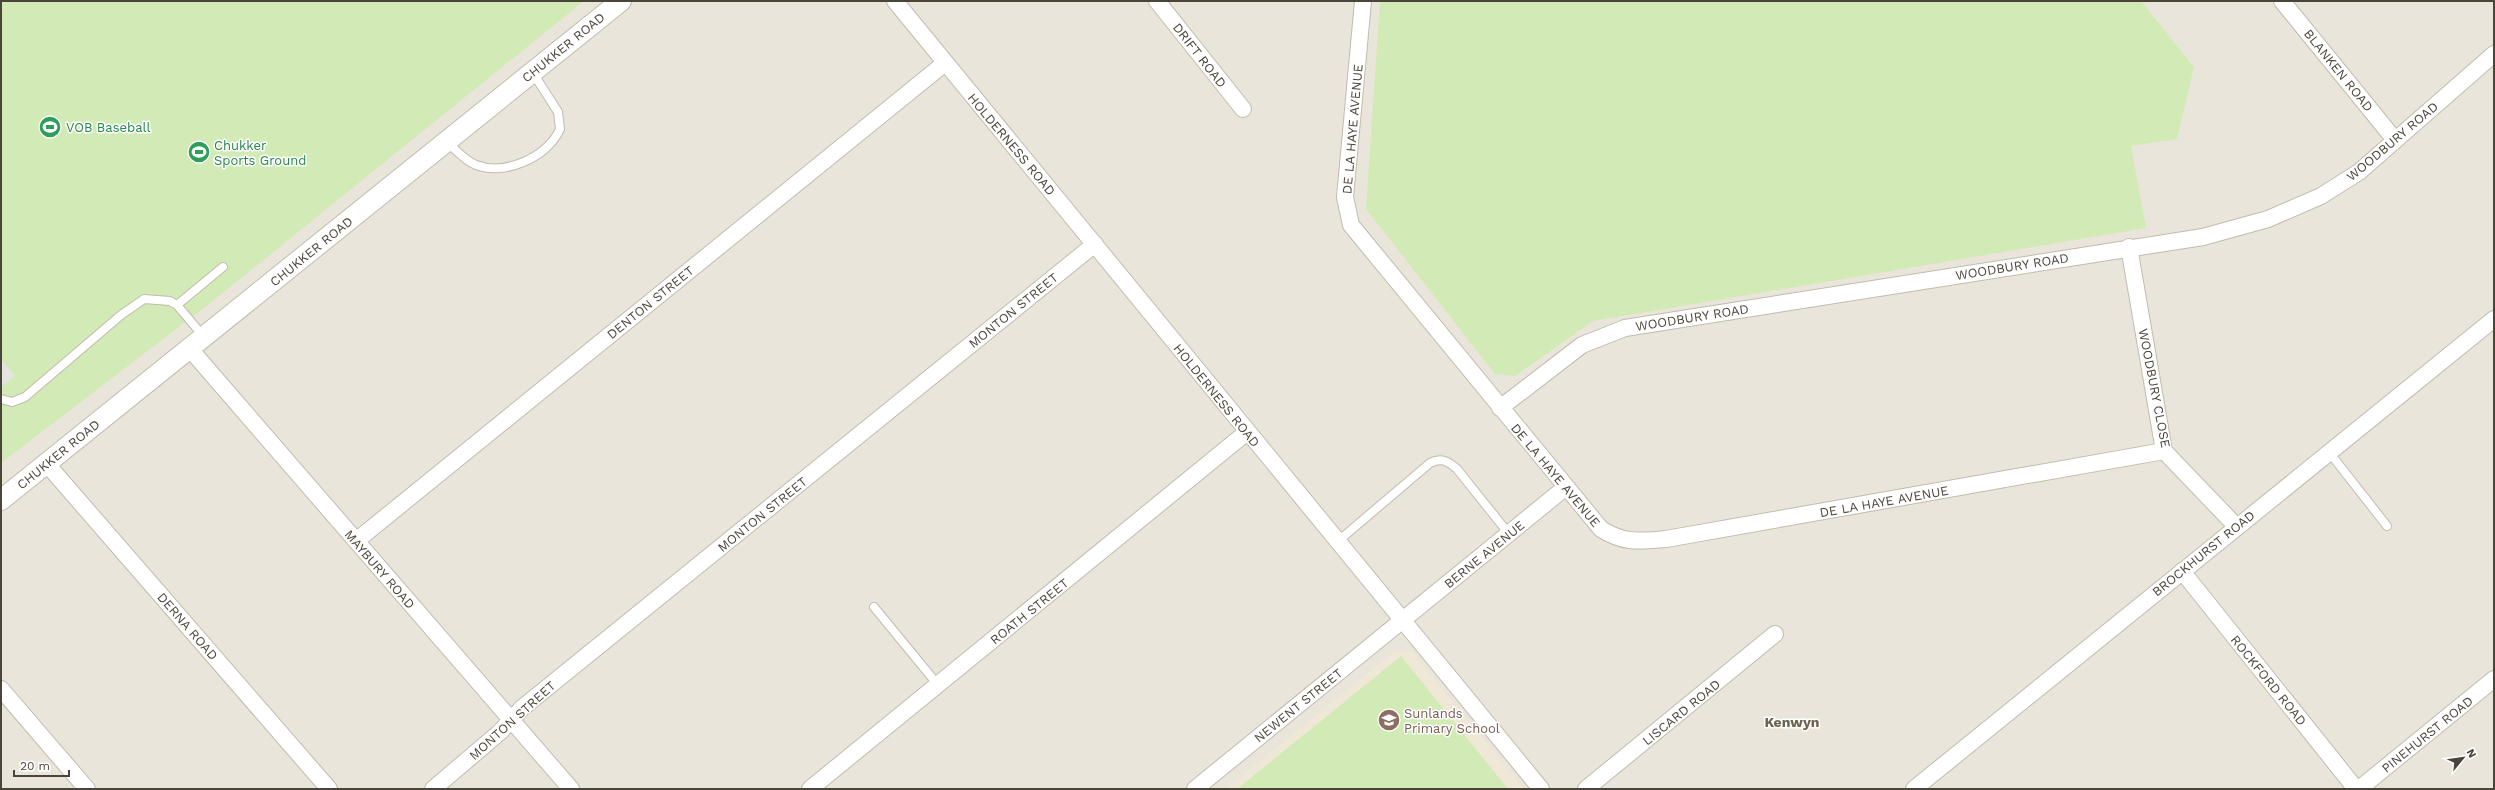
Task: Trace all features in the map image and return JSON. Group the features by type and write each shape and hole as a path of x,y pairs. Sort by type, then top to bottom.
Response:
{"street":[{"name":"CHUKKER ROAD","path":"1,500 621,1"},
{"name":"HOLDERNESS ROAD","path":"895,1 1541,789"},
{"name":"DRIFT ROAD","path":"1157,1 1243,109"},
{"name":"DE LA HAYE AVENUE","path":"1363,1 1345,197 1348,218 1351,225 1601,529 1626,541 1642,541 2164,451"},
{"name":"BLANKEN ROAD","path":"2282,1 2396,140"},
{"name":"WOODBURY ROAD","path":"1500,408 1582,345 1624,328 2129,247 2203,237 2268,219 2327,192 2359,172 2494,54"},
{"name":"DENTON STREET","path":"356,541 945,63"},
{"name":"MONTON STREET","path":"433,789 529,703 1095,244"},
{"name":"WOODBURY CLOSE","path":"2129,247 2164,451 2236,526"},
{"name":"BROCKHURST ROAD","path":"1914,789 2236,526 2494,319"},
{"name":"MAYBURY ROAD","path":"197,343 356,541 571,789"},
{"name":"ROATH STREET","path":"810,789 1247,432"},
{"name":"DERNA ROAD","path":"46,463 329,789"},
{"name":"BERNE AVENUE","path":"1402,621 1566,487"},
{"name":"ROCKFORD ROAD","path":"2182,571 2356,789"},
{"name":"NEWENT STREET","path":"1194,789 1402,621"},
{"name":"LISCARD ROAD","path":"1586,789 1775,634"},
{"name":"PINEHURST ROAD","path":"2359,789 2494,679"},
{"path":"1,689 88,789"}],"lane":[{"path":"447,141 467,160 476,165 488,168 509,168 532,157 551,142 560,129 558,112 532,72"},
{"path":"178,305 223,267"},
{"path":"1,399 12,402 25,397 138,302 144,299 162,299 178,305 197,343"},
{"path":"2329,452 2387,526"},
{"path":"1337,542 1430,463 1441,460 1450,463 1457,469 1509,534"},
{"path":"874,608 938,685"}],"shaded area":[{"name":"Kenwyn","path":"1,1 2494,1 2494,789 1,789"},
{"path":"1,359 15,376 1,387"},
{"name":"Sunlands Primary School","path":"1395,651 1412,652 1524,789 1226,789"}],"green space":[{"name":"Chukker Sports Ground","path":"1,1 584,1 209,304 1,463"},
{"path":"1380,1 2141,1 2194,67 2177,139 2131,146 2146,228 1593,321 1515,376 1495,374 1366,209"},
{"name":"Sunlands Primary School","path":"1401,656 1508,789 1237,789"}],"place":[{"name":"VOB Baseball","path":"50,127"},
{"name":"Chukker Sports Ground","path":"199,152"},
{"name":"Sunlands Primary School","path":"1389,720"}],"district":[{"name":"Kenwyn","path":"1792,722"}]}
